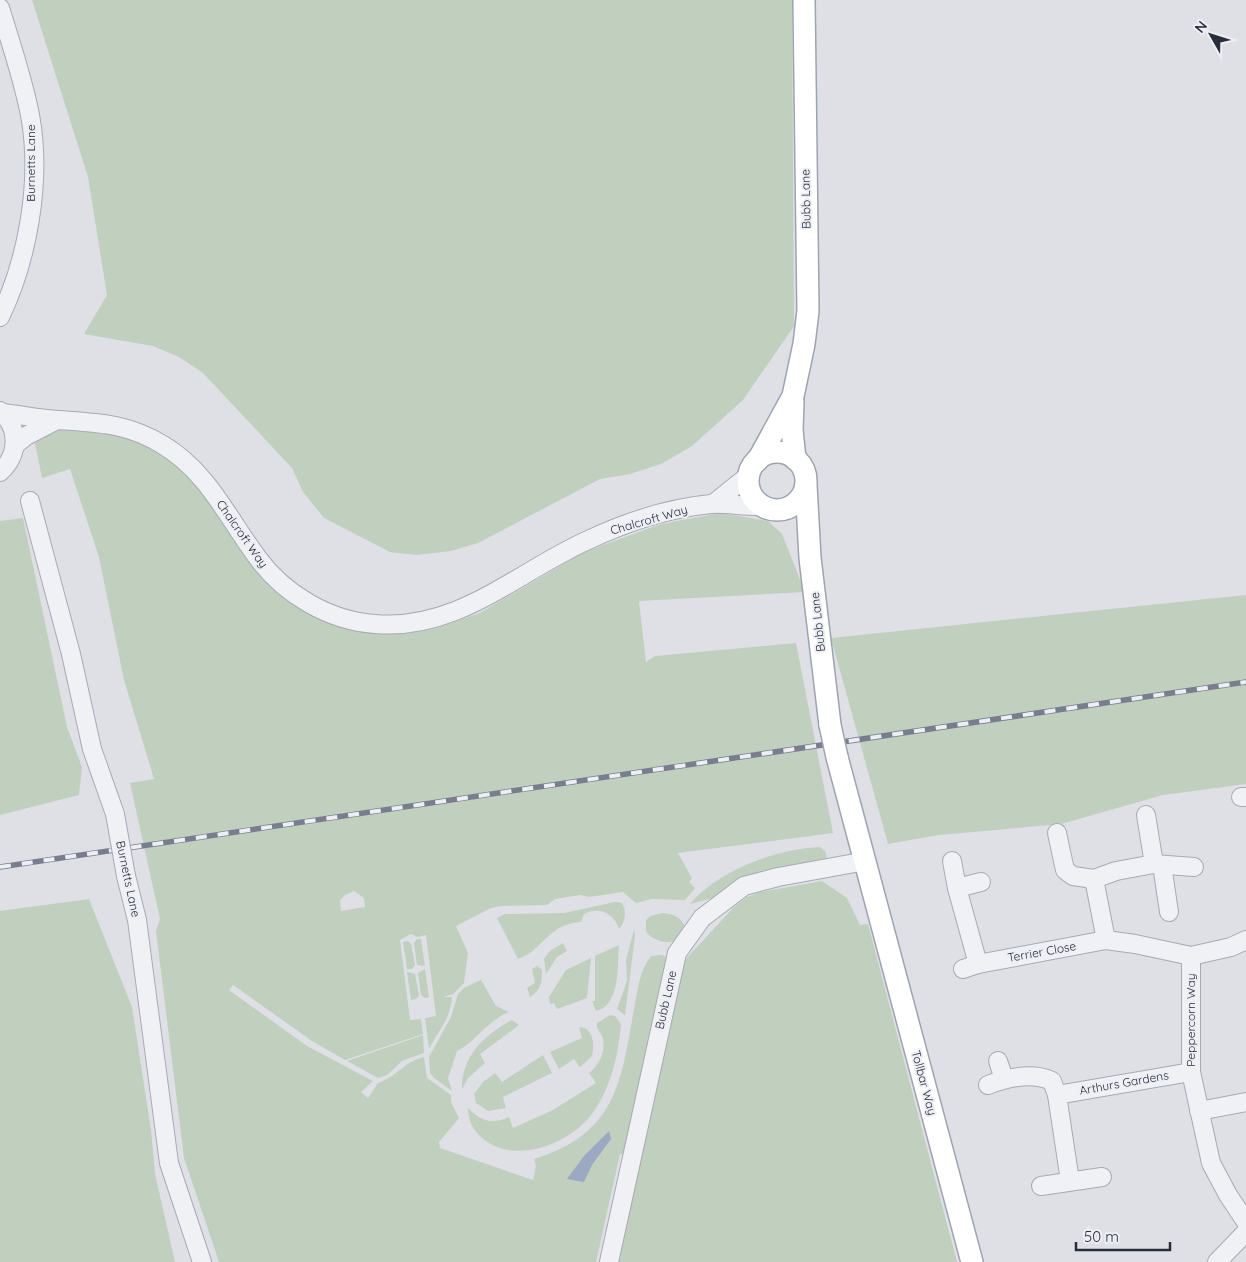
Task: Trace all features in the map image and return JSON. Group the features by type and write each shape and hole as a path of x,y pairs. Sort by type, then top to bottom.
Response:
{"main road":[{"name":"Bubb Lane","path":"795,458 792,430 793,396 804,344 808,311 804,0"},
{"name":"Bubb Lane","path":"753,468 793,396"},
{"path":"772,453 788,454 795,458 805,473 806,485 799,500 785,509 770,508 753,496 748,482 753,468 772,453"},
{"name":"Bubb Lane","path":"806,485 810,558 830,725 876,904"},
{"name":"Bubb Lane","path":"770,508 796,532 810,558"},
{"name":"Tollbar Way","path":"876,904 972,1262"}],"street":[{"name":"Burnetts Lane","path":"0,8 25,92 33,137 32,197 29,225 20,264 0,318"},
{"name":"Chalcroft Way","path":"1,412 57,420 108,423 139,433 164,446 204,480 258,559 282,584 298,596 328,613 375,624 406,624 450,615 466,609 601,534 656,515 713,504 770,508"},
{"path":"0,472 10,461 15,445 14,431 1,412"},
{"path":"15,445 26,436 57,420"},
{"name":"Chalcroft Way","path":"713,504 753,468"},
{"name":"Burnetts Lane","path":"30,501 69,645 92,749 115,814 126,876 137,920 169,1163 202,1262"},
{"path":"1146,815 1169,912"},
{"path":"1060,838 1065,870 1073,876 1094,879 1116,871 1158,865 1194,867"},
{"name":"Bubb Lane","path":"609,1262 677,953 702,918 744,886 778,877 866,861"},
{"name":"Terrier Close","path":"952,861 970,967 1106,940 1192,956"},
{"path":"1094,879 1106,940"},
{"path":"957,888 981,882"},
{"path":"1192,956 1230,947 1246,940"},
{"name":"Peppercorn Way","path":"1192,956 1191,1072 1212,1163 1228,1194 1246,1222"},
{"path":"998,1061 996,1082 1039,1075 1052,1081 1057,1095 1070,1181"},
{"name":"Arthurs Gardens","path":"1057,1095 1191,1072"},
{"path":"1200,1111 1246,1102"},
{"path":"1041,1186 1102,1177"},
{"path":"1217,1262 1246,1232"}],"green space":[{"path":"32,0 792,0 794,326 743,400 692,446 661,464 630,474 600,479 478,543 451,551 416,555 390,552 324,518 303,492 292,468 203,373 179,357 153,346 84,334 107,295 88,177"},
{"path":"66,428 127,435 165,454 198,484 272,585 399,631 427,629 478,614 584,552 661,524 720,513 768,521 782,534 805,592 639,601 646,662 655,656 796,643 833,833 678,853 692,878 689,882 695,888 685,900 652,899 636,903 623,892 589,897 580,895 555,899 547,905 491,908 456,926 468,953 464,983 453,994 443,997 452,997 451,1005 429,1049 425,1018 436,1016 426,935 417,937 411,934 400,940 410,1020 421,1019 423,1034 345,1060 312,1041 233,985 229,990 307,1046 373,1081 361,1092 368,1098 378,1083 411,1062 424,1057 427,1078 451,1095 451,1102 459,1118 439,1142 440,1148 533,1180 536,1166 534,1159 561,1148 582,1135 598,1120 610,1102 624,1060 641,975 651,956 662,955 670,960 627,1155 620,1154 596,1262 219,1262 184,1158 156,931 160,919 130,783 154,779 124,680 99,557 70,469 42,478 35,443 52,433","holes":["354,891 364,898 365,907 341,911 340,900 345,895"]},
{"path":"23,518 67,727 82,767 79,795 0,815 0,521"},
{"path":"1246,595 1246,784 1163,795 1061,824 939,835 888,844 831,638"},
{"path":"820,847 825,851 827,858 760,871 737,881 713,898 690,904 716,881 749,864 785,852"},
{"path":"822,881 847,898 860,925 868,924 957,1262 616,1262 685,960 734,907 747,897 760,892"},
{"path":"89,899 132,1007 151,1130 155,1174 175,1262 0,1262 0,911"},
{"path":"615,902 622,903 625,913 624,920 619,929 614,919 605,912 590,912 584,914 581,922 560,927 534,950 518,959 497,918 505,914 564,913"},
{"path":"663,913 677,917 684,924 685,928 680,937 675,941 659,941 646,931 646,920 650,916"},
{"path":"634,930 635,936 625,1015 617,1009 627,981 626,960"},
{"path":"417,939 421,939 425,966 417,965 414,943"},
{"path":"408,941 411,944 415,965 412,969 407,969 403,942"},
{"path":"563,943 567,951 557,957 546,974 544,959 550,951"},
{"path":"619,945 614,993 604,1007 596,1011 592,1001 595,1001 595,956"},
{"path":"591,958 587,998 557,1009 554,1003 550,1004 549,997 566,970"},
{"path":"537,966 542,970 541,982 537,992 530,997 527,988 535,983 532,969"},
{"path":"425,969 429,997 425,998 421,995 418,973"},
{"path":"407,972 415,974 419,996 416,999 411,1000"},
{"path":"481,980 496,1006 509,1012 487,1026 457,1051 448,1078 452,1091 430,1073 429,1057 451,1017 458,994 464,988"},
{"path":"610,1015 615,1016 621,1024 612,1072 598,1105 581,1126 568,1136 554,1143 522,1151 507,1150 493,1145 477,1133 470,1120 468,1108 482,1119 498,1121 509,1117 513,1128 553,1110 596,1083 589,1073 602,1055 604,1045 597,1028 597,1023"},
{"path":"512,1020 519,1025 480,1054 485,1063 468,1078 462,1089 466,1066 477,1047 493,1032"},
{"path":"579,1027 587,1030 592,1037 592,1056 580,1067 574,1059 559,1069 550,1052 582,1038"},
{"path":"423,1035 424,1053 402,1061 387,1075 378,1078 347,1061"},
{"path":"543,1055 552,1073 503,1097 506,1108 488,1111 476,1103 474,1094 483,1082 495,1073 502,1082"}],"water":[{"path":"609,1131 611,1139 592,1165 584,1182 567,1179 584,1156"}],"railway":[{"path":"0,867 1246,682"}]}
